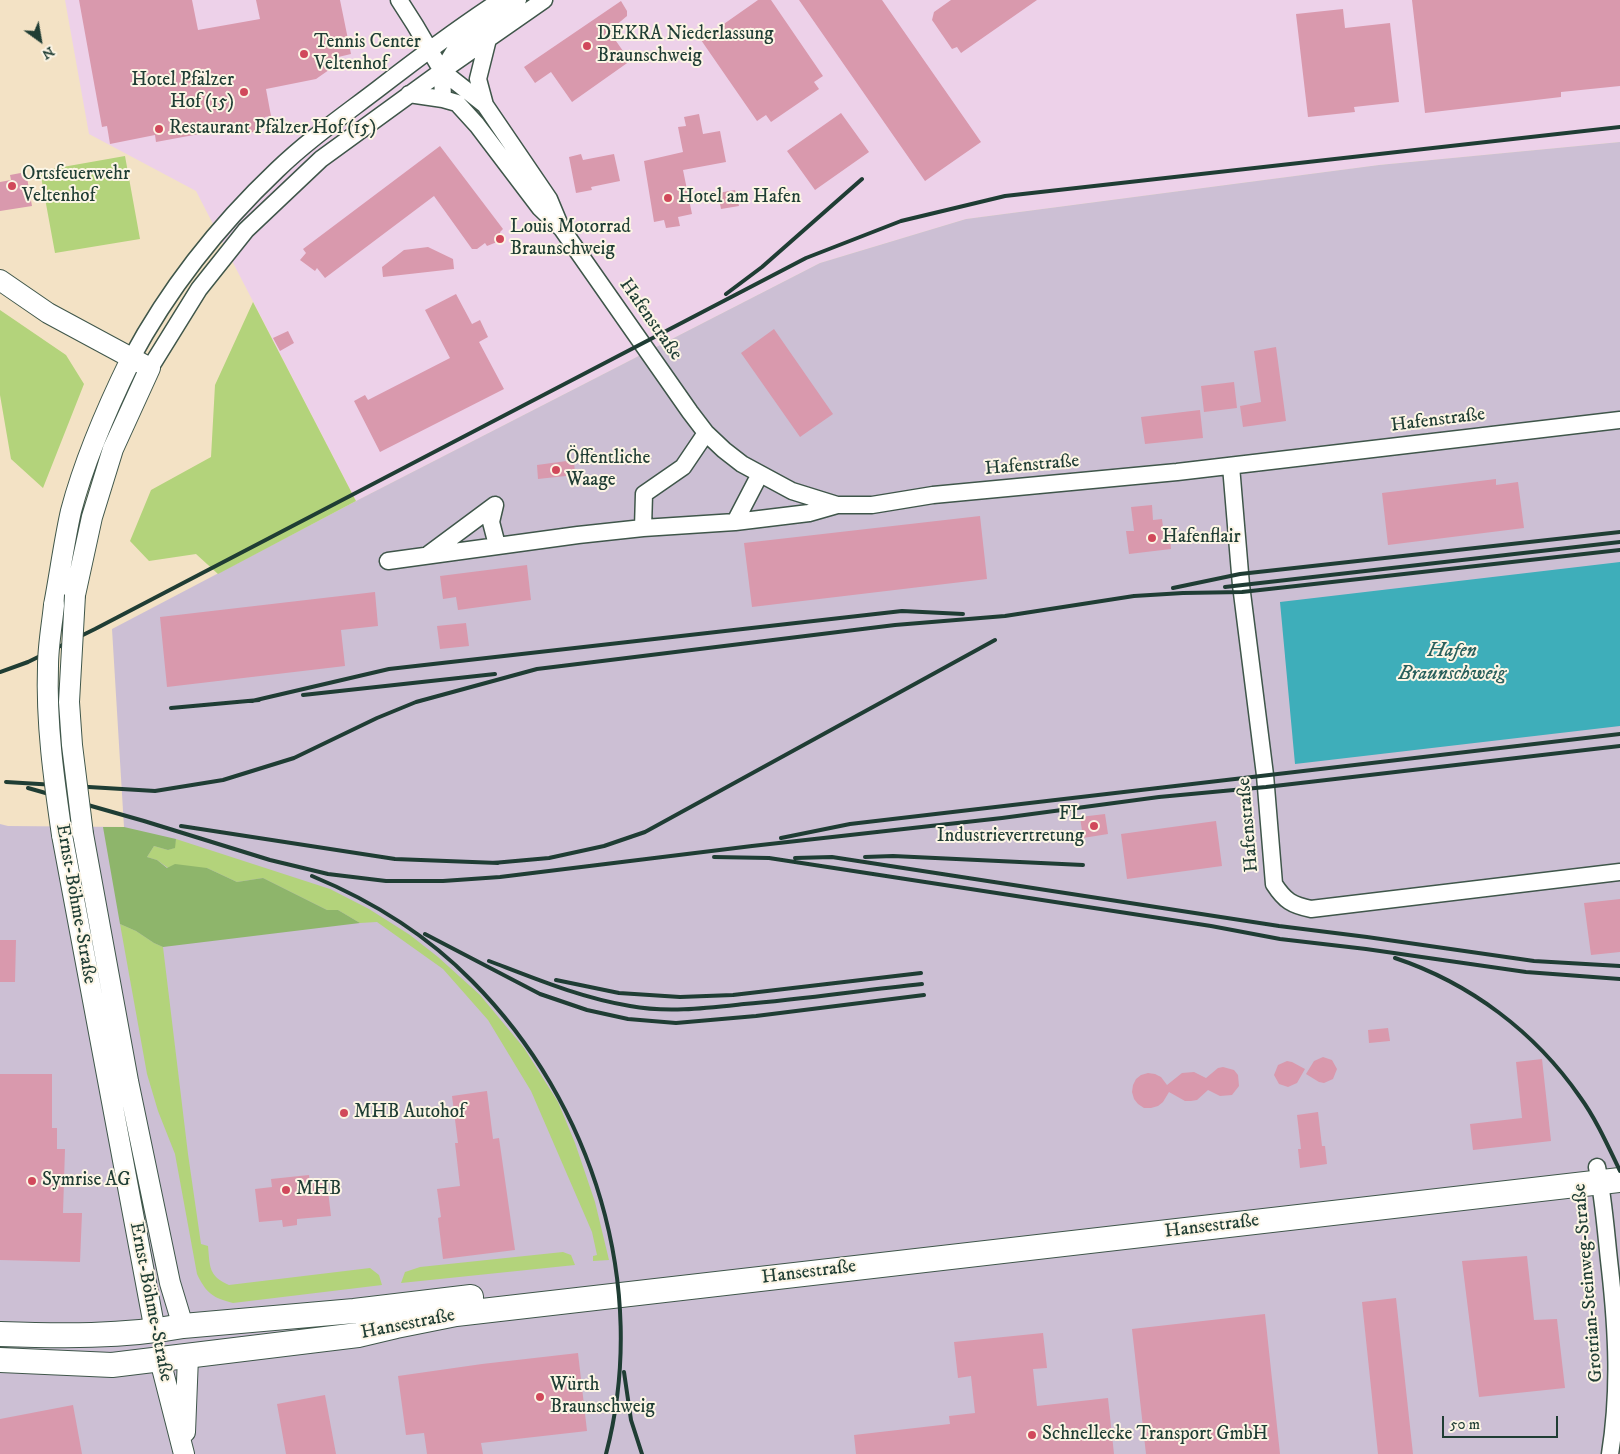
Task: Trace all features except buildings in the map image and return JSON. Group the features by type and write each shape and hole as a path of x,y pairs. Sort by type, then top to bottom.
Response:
{"main road":[{"name":"Hansestraße","path":"0,1334 58,1336 155,1331 183,1326 354,1311 1609,1173"},
{"name":"Hansestraße","path":"0,1360 112,1365 188,1357 358,1335 456,1314 1609,1173"},
{"name":"Ernst-Böhme-Straße","path":"183,1326 188,1357"},
{"name":"Ernst-Böhme-Straße","path":"155,1331 160,1360"}],"street":[{"path":"399,0 442,70 442,99"},
{"name":"Ernst-Böhme-Straße","path":"155,1331 62,836 53,774 48,666 54,605 71,512 80,481 111,400 131,359 172,291 232,214 292,157 328,127 430,48 501,0"},
{"name":"Ernst-Böhme-Straße","path":"442,70 458,45 468,34 518,0"},
{"name":"Ernst-Böhme-Straße","path":"183,1326 170,1283 128,1081 83,834 72,745 69,702 75,595 92,517 113,449 150,368 199,289 246,230 321,159 442,70 544,0"},
{"name":"Hafenstraße","path":"485,105 478,79 488,39"},
{"name":"Hafenstraße","path":"442,70 485,105 549,199 562,229"},
{"name":"Hafenstraße","path":"409,94 457,103 495,148 540,208 562,229 706,433 724,450 760,474 792,490 837,505"},
{"path":"0,280 48,312 150,368"},
{"name":"Hafenstraße","path":"388,561 497,545 643,528 735,522 809,513 837,505 872,505 934,495 1231,466 1620,420"},
{"path":"643,528 644,494 683,467 706,433"},
{"name":"Hafenstraße","path":"1231,466 1241,584 1265,775 1274,884 1282,896 1295,905 1311,909 1620,872"},
{"path":"735,522 760,474"},
{"name":"Hafenstraße","path":"427,555 495,505 491,522 497,545"},
{"name":"Grotrian-Steinweg-Straße","path":"1609,1173 1619,1364 1615,1430 1610,1454"},
{"name":"Ernst-Böhme-Straße","path":"160,1360 184,1454 188,1357"}],"shaded area":[{"path":"65,0 1620,0 1620,142 1379,165 966,219 820,263 356,501 196,191 89,134"},
{"path":"1620,142 1620,1454 0,1454 0,824 8,826 124,827 112,629 356,501 820,263 966,219 1379,165"}],"green space":[{"path":"125,156 140,239 55,253 40,171"},
{"path":"253,302 356,501 218,574 196,554 149,561 130,541 151,490 211,457 215,385"},
{"path":"0,310 66,355 84,384 43,488 11,459 0,395"},
{"path":"103,827 124,827 176,839 175,848 168,850 154,846 147,857 157,860 167,868 175,864 207,868 237,882 263,878 327,910 338,910 360,923 163,947 120,924"},
{"path":"176,839 330,889 369,909 410,935 438,957 480,995 524,1048 558,1102 575,1143 595,1202 609,1260 593,1261 593,1256 597,1255 592,1232 531,1091 488,1020 443,969 377,922 360,923 338,910 327,910 263,878 237,882 207,868 168,868 157,860 147,857 154,846 168,850 174,848"},
{"path":"120,924 163,947 201,1244 208,1246 211,1270 217,1278 229,1285 370,1268 379,1275 382,1285 233,1303 215,1297 204,1286 197,1274 175,1154 158,1111 147,1074"},
{"path":"563,1252 571,1255 575,1265 401,1283 405,1272 420,1267"}],"water":[{"name":"Hafen Braunschweig","path":"1620,562 1620,726 1295,764 1280,602"}],"railway":[{"path":"0,672 28,662 95,629 806,258 901,221 1005,196 1620,127"},
{"path":"726,294 762,267 862,179"},
{"path":"1173,588 1240,574 1620,532"},
{"path":"1225,587 1620,542"},
{"path":"6,782 155,791 223,780 294,758 377,718 416,702 537,669 895,625 1005,616 1134,596 1242,592 1620,550"},
{"path":"252,701 389,669 902,611 963,614"},
{"path":"493,863 549,858 604,846 645,832 995,640"},
{"path":"303,695 495,674"},
{"path":"171,708 259,700"},
{"path":"781,838 850,824 1620,734"},
{"path":"28,788 270,860 328,874 386,881 443,881 500,877 1002,818 1159,797 1266,787 1620,746"},
{"path":"181,826 395,859 498,863"},
{"path":"865,857 893,856 1083,865"},
{"path":"714,857 769,858 1211,926 1280,939 1366,949 1526,972 1620,979"},
{"path":"795,858 832,857 1279,926 1534,961 1620,966"},
{"path":"312,876 355,896 397,920 455,964 514,1029 550,1083 579,1140 601,1200 615,1263 621,1326 618,1390 606,1454"},
{"path":"425,934 540,994 587,1010 628,1019 676,1023 756,1016 924,995"},
{"path":"1395,958 1423,968 1475,996 1499,1012 1543,1051 1586,1105 1597,1123 1620,1171"},
{"path":"489,961 594,998 612,1003 658,1009 716,1007 922,984"},
{"path":"556,980 619,993 680,997 733,995 921,973"},
{"path":"624,1372 631,1420 642,1454"}],"place":[{"name":"DEKRA Niederlassung Braunschweig","path":"587,46"},
{"name":"Tennis Center Veltenhof","path":"304,54"},
{"name":"Hotel Pfälzer Hof (15)","path":"244,92"},
{"name":"Restaurant Pfälzer Hof (15)","path":"159,129"},
{"name":"Ortsfeuerwehr Veltenhof","path":"12,186"},
{"name":"Hotel am Hafen","path":"668,198"},
{"name":"Louis Motorrad Braunschweig","path":"500,239"},
{"name":"Öffentliche Waage","path":"556,470"},
{"name":"Hafenflair","path":"1152,538"},
{"name":"FL Industrievertretung","path":"1094,826"},
{"name":"MHB Autohof","path":"344,1113"},
{"name":"Symrise AG","path":"32,1181"},
{"name":"MHB","path":"286,1190"},
{"name":"Würth Braunschweig","path":"540,1397"},
{"name":"Schnellecke Transport GmbH","path":"1032,1435"}]}
